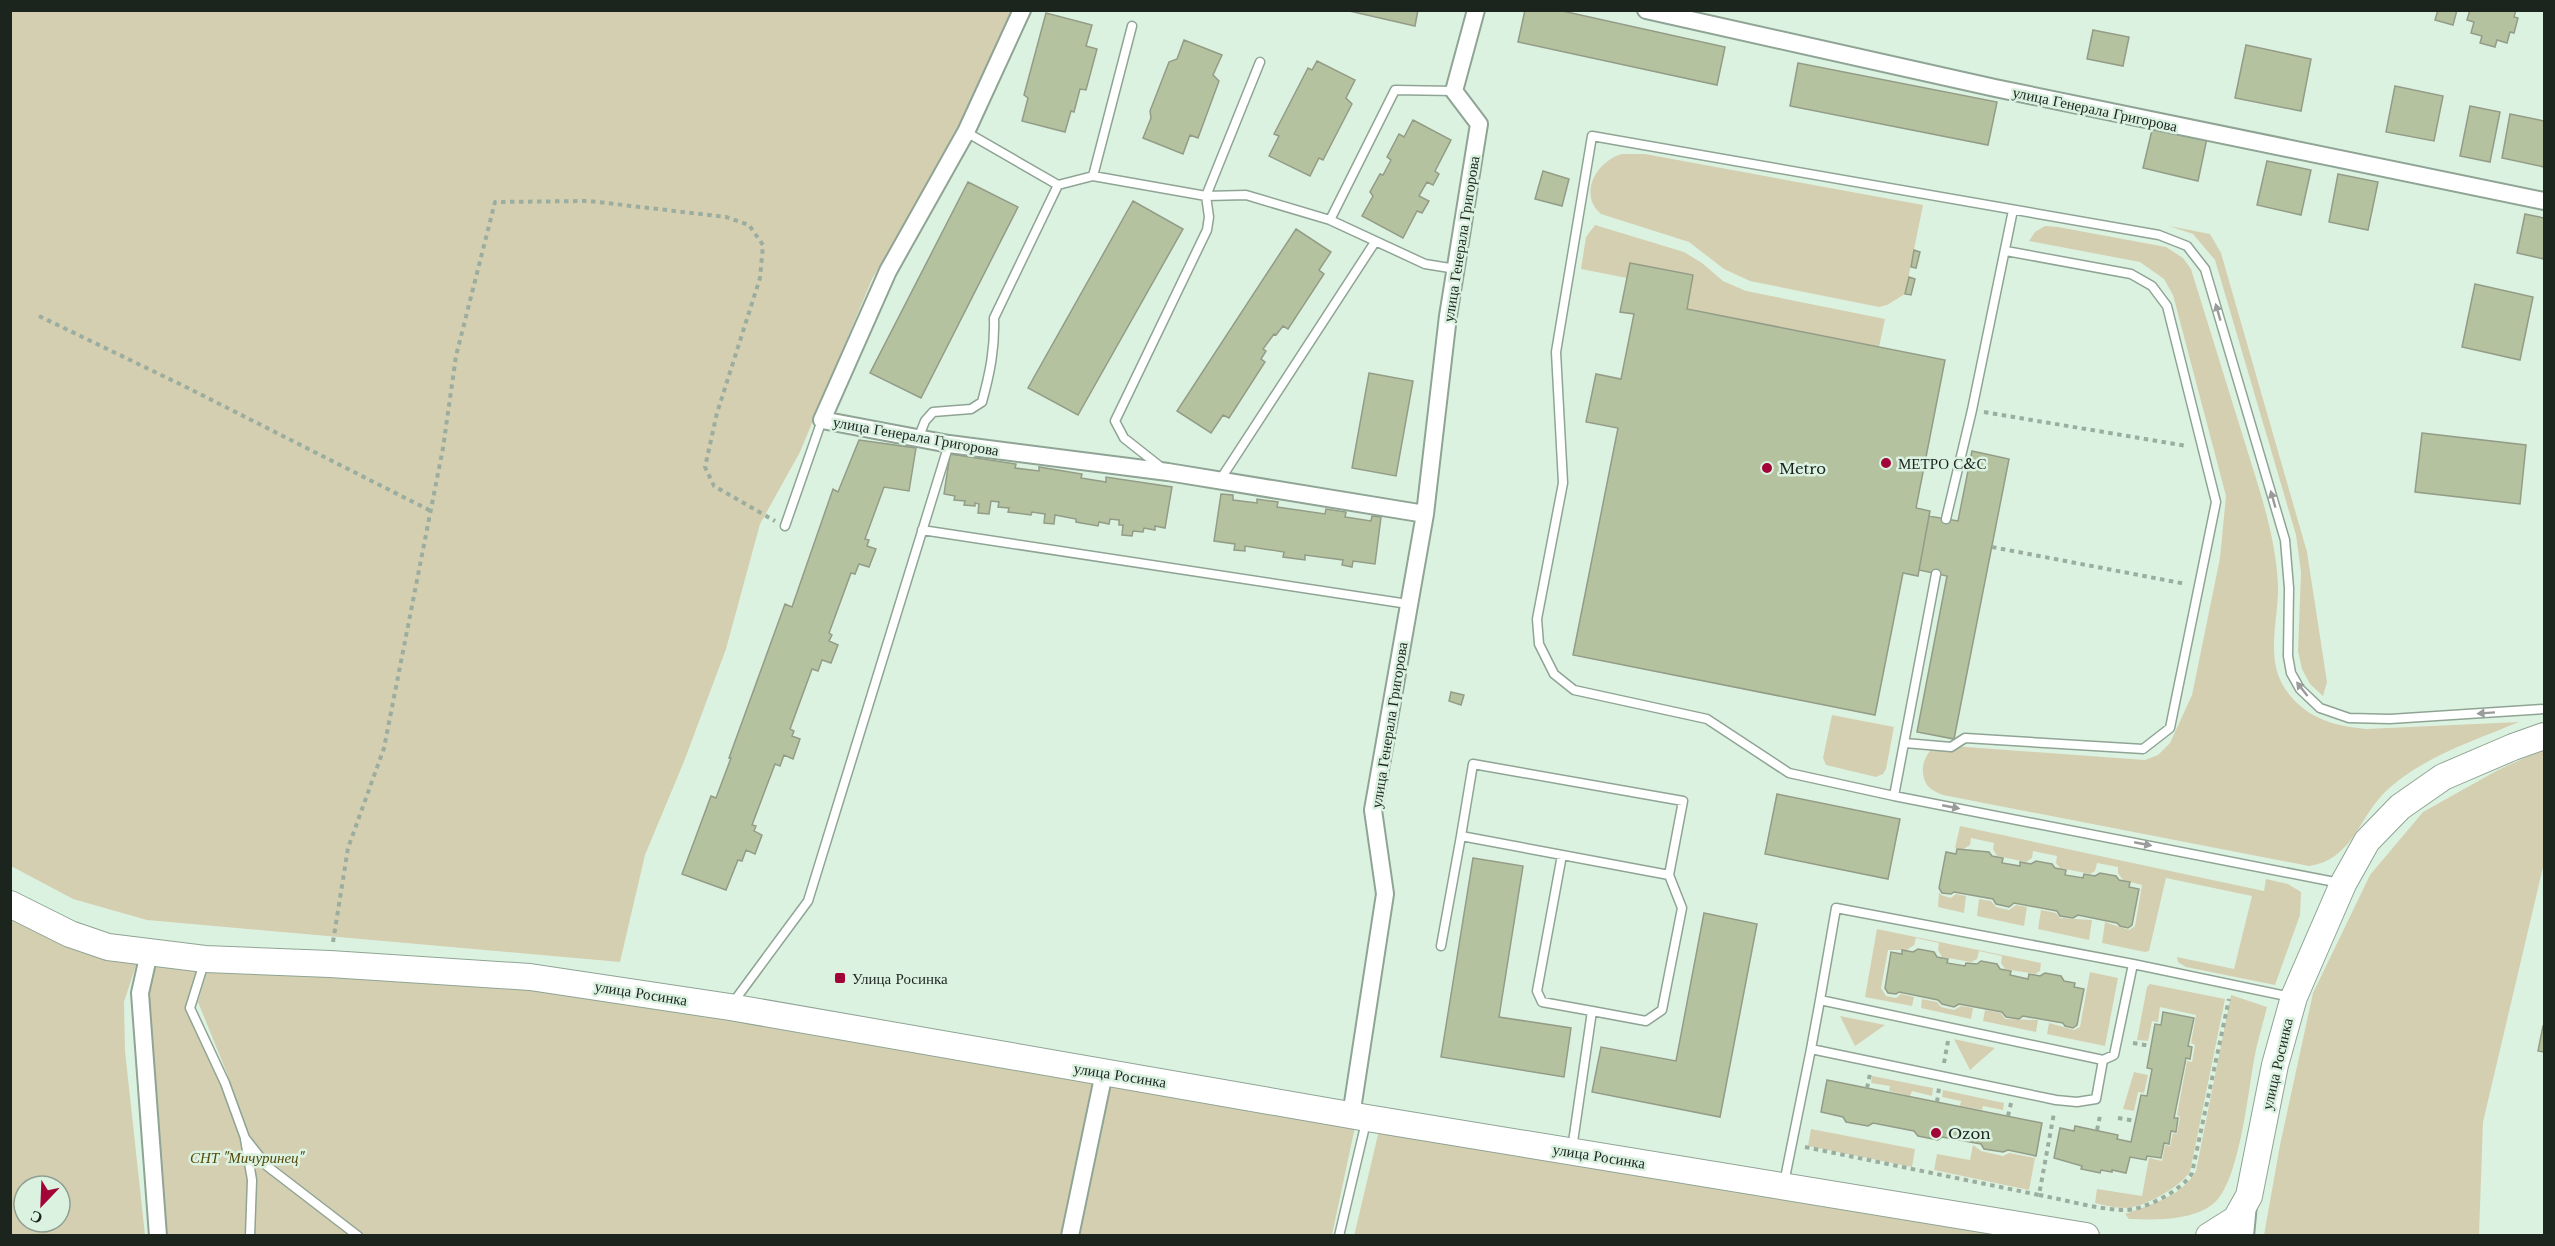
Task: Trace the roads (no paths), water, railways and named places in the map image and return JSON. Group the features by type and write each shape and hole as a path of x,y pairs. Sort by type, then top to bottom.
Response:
{"main road":[{"name":"улица Росинка","path":"2209,1236 2236,1219 2249,1196 2275,1065 2294,997 2343,884 2367,841 2400,807 2443,777 2544,736"},
{"name":"улица Росинка","path":"10,904 70,934 108,947 205,959 330,964 530,977 730,1007 1359,1117 2086,1236"}],"street":[{"name":"улица Генерала Григорова","path":"1022,10 966,132 888,271 822,420 949,444 1168,472 1425,514"},
{"path":"1454,91 1476,10"},
{"name":"улица Генерала Григорова","path":"1646,10 1995,88 2544,201"},
{"name":"улица Генерала Григорова","path":"1359,1117 1385,894 1373,810 1425,514 1456,269 1479,124 1454,91"},
{"path":"149,953 140,993 158,1236"},
{"path":"1070,1236 1104,1073"},
{"path":"2245,1236 2249,1196"}],"lane":[{"path":"1093,176 1132,26"},
{"path":"1168,472 1124,438 1115,421 1207,230 1209,217 1206,196 1260,62"},
{"path":"1330,220 1395,90 1454,91"},
{"path":"966,132 1058,185 1093,176 1206,196 1246,195 1330,220 1425,264 1456,269"},
{"path":"2343,884 1894,796 1789,773 1707,719 1574,690 1554,674 1539,644 1537,619 1563,483 1556,352 1592,136 2159,235 2187,246 2205,268 2284,540 2289,588 2288,656 2291,672 2300,689 2320,708 2349,718 2390,719 2544,709"},
{"path":"918,439 925,421 933,412 971,409 982,402 992,368 995,341 994,318 1058,185"},
{"path":"1946,519 1972,410 2013,210"},
{"path":"1220,480 1375,242"},
{"path":"1905,743 1951,747 1965,738 2144,749 2170,728 2216,502 2167,306 2152,286 2131,274 2006,251"},
{"path":"785,526 822,420"},
{"path":"730,1007 807,900 949,444"},
{"path":"922,530 1408,604"},
{"path":"1894,796 1936,574"},
{"path":"1441,946 1473,764 1683,801 1669,875 1682,908 1662,1010 1646,1021 1542,1002 1537,991 1562,855"},
{"path":"1461,836 1669,875"},
{"path":"1783,1187 1836,908 2294,997"},
{"path":"205,959 190,1008 225,1083 245,1138 252,1180 250,1236"},
{"path":"1820,1000 2103,1060 2114,1055 2133,964"},
{"path":"1571,1152 1592,1011"},
{"path":"1811,1049 2056,1100 2078,1102 2096,1099 2103,1060"},
{"path":"1339,1236 1359,1117"},
{"path":"245,1138 267,1166 358,1236"}],"place":[{"name":"МЕТРО С&С","path":"1886,463"},
{"name":"Metro","path":"1767,468"},
{"name":"Улица Росинка","path":"840,978"},
{"name":"Ozon","path":"1936,1133"}],"park label":[{"name":"СНТ \"Мичуринец\"","path":"247,1157"}]}
